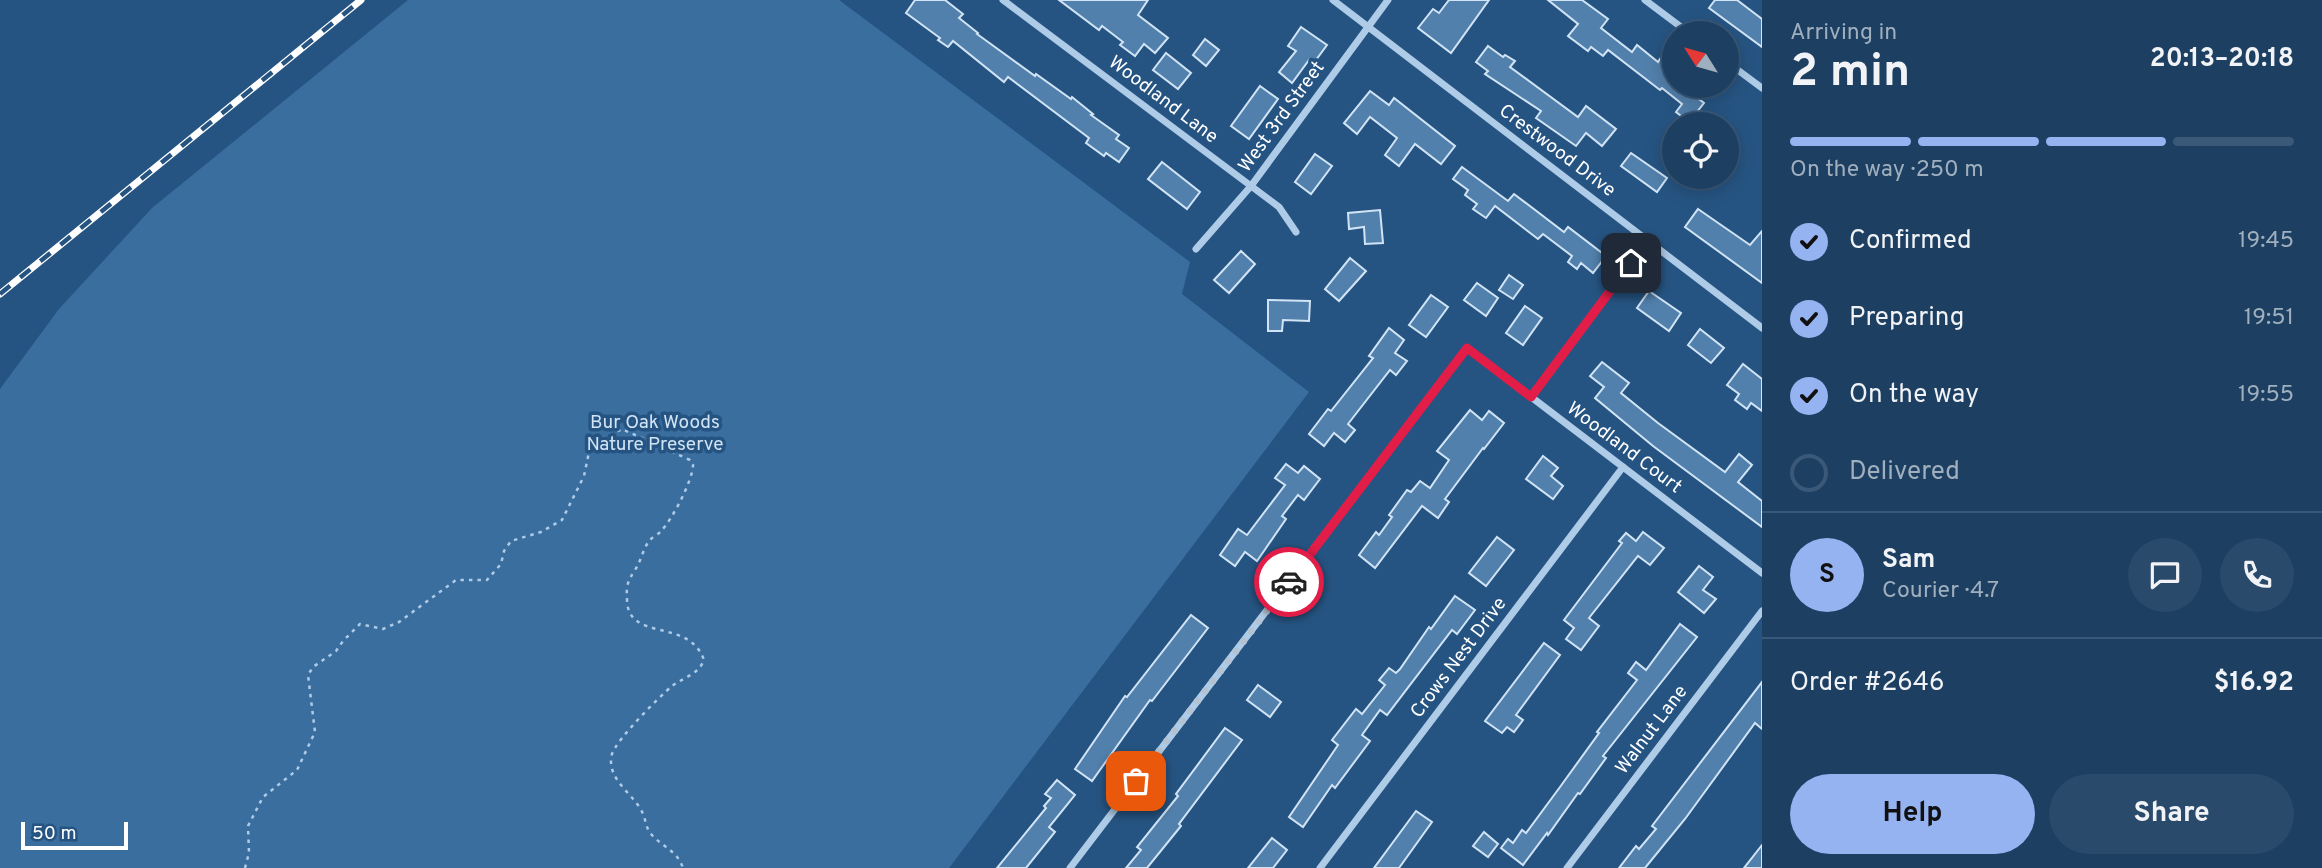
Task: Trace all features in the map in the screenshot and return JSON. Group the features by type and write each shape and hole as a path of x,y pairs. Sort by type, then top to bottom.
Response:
{"street":[{"name":"Woodland Lane","path":"1003,0 1279,206 1296,232"},
{"name":"Crestwood Drive","path":"1333,0 1762,328"},
{"name":"West 3rd Street","path":"1196,249 1251,186 1388,0"},
{"path":"1644,0 1673,21"},
{"path":"1740,72 1762,88"},
{"path":"1531,397 1648,241"},
{"name":"Woodland Court","path":"1070,868 1467,348 1762,573"},
{"name":"Crows Nest Drive","path":"1320,868 1623,467"},
{"name":"Walnut Lane","path":"1567,868 1762,611"}],"path":[{"path":"245,868 249,853 248,826 263,797 297,770 315,732 308,675 313,667 336,651 360,624 383,629 399,622 456,580 486,580 501,564 504,551 511,541 541,532 562,520 568,513 573,495 584,476 589,452 604,438 622,429 690,460 693,465 690,482 672,516 648,542 628,579 626,600 632,617 648,627 684,636 696,644 704,660 701,667 674,685 634,724 613,752 611,762 621,787 643,813 649,831 676,854 683,868"}],"green space":[{"name":"Bur Oak Woods Nature Preserve","path":"408,0 839,0 1190,262 1182,294 1309,392 949,868 0,868 0,389 59,309 152,208"}],"building":[{"path":"915,0 945,0 963,14 959,18 977,34 1035,76 1036,74 1071,99 1072,97 1119,135 1116,139 1129,148 1119,162 1106,153 1104,156 1086,143 1089,138 1008,77 1004,82 953,41 948,47 938,40 940,38 906,13"},
{"path":"1059,0 1148,0 1138,15 1168,38 1155,53 1144,44 1135,56 1120,45 1123,42 1102,26 1099,30"},
{"path":"1449,0 1489,0 1451,53 1418,28 1433,9 1439,13"},
{"path":"1548,0 1582,0 1608,19 1601,28 1632,52 1637,45 1658,62 1660,59 1662,88 1660,90 1608,50 1603,56 1591,47 1588,51 1568,36 1578,24"},
{"path":"1715,0 1737,0 1762,19 1762,47 1740,31 1740,21 1727,21 1709,8"},
{"path":"1301,27 1327,45 1313,64 1309,60 1292,83 1279,72 1296,51 1288,46"},
{"path":"1205,39 1219,50 1206,66 1193,55"},
{"path":"1488,46 1503,57 1505,55 1515,61 1510,67 1578,117 1586,106 1616,129 1602,146 1586,133 1576,146 1536,118 1541,111 1485,74 1488,71 1476,62"},
{"path":"1166,53 1191,73 1178,89 1153,70"},
{"path":"1260,86 1278,99 1249,139 1231,126"},
{"path":"1370,91 1389,105 1394,98 1455,146 1441,164 1415,144 1399,166 1385,155 1397,138 1370,117 1357,134 1344,123"},
{"path":"1674,98 1698,98 1704,103 1697,112 1676,112 1682,104"},
{"path":"1631,153 1662,175 1662,185 1657,192 1621,166"},
{"path":"1315,154 1332,166 1311,194 1295,182"},
{"path":"1162,162 1200,192 1187,209 1148,179"},
{"path":"1462,167 1508,201 1514,194 1564,232 1568,227 1606,256 1593,273 1581,263 1577,269 1568,262 1572,256 1543,234 1538,239 1495,206 1486,218 1473,209 1477,204 1465,195 1468,190 1453,179"},
{"path":"1698,209 1750,245 1762,231 1762,283 1685,227"},
{"path":"1380,210 1383,243 1365,244 1364,227 1349,229 1348,213"},
{"path":"1241,251 1255,264 1229,293 1214,280"},
{"path":"1350,258 1366,271 1339,301 1325,289"},
{"path":"1509,275 1523,285 1513,299 1499,290"},
{"path":"1477,283 1498,298 1486,316 1464,300"},
{"path":"1649,291 1681,313 1669,331 1637,308"},
{"path":"1431,295 1448,307 1426,337 1409,325"},
{"path":"1268,300 1310,301 1309,321 1283,320 1282,331 1268,331"},
{"path":"1525,306 1542,318 1523,345 1506,333"},
{"path":"1389,328 1404,340 1395,353 1407,361 1396,375 1390,370 1348,424 1355,430 1345,442 1334,433 1324,446 1309,434 1373,358 1369,356"},
{"path":"1700,329 1724,348 1711,363 1688,345"},
{"path":"1602,362 1629,383 1621,393 1725,472 1739,454 1752,465 1738,482 1762,501 1762,527 1653,446 1595,398 1604,387 1590,376"},
{"path":"1743,364 1762,379 1762,411 1751,403 1747,409 1735,400 1739,394 1727,385"},
{"path":"1470,410 1482,420 1489,411 1504,423 1445,499 1449,502 1438,518 1422,506 1375,568 1359,555 1376,532 1379,535 1407,490 1411,492 1420,481 1430,488 1449,460 1437,451"},
{"path":"1543,456 1558,468 1551,476 1563,486 1553,499 1526,479"},
{"path":"1286,464 1298,473 1304,466 1320,479 1304,500 1298,495 1282,516 1286,519 1257,561 1245,552 1235,566 1220,555 1238,529 1247,535 1285,485 1275,478"},
{"path":"1643,532 1664,548 1650,565 1638,556 1589,618 1599,626 1581,650 1566,639 1574,628 1564,620 1622,543 1619,541 1626,533 1636,541"},
{"path":"1497,537 1514,550 1486,586 1469,573"},
{"path":"1699,566 1713,577 1703,590 1716,599 1704,613 1678,592"},
{"path":"1455,596 1475,610 1457,634 1452,630 1387,715 1380,710 1362,735 1370,741 1335,788 1332,785 1303,827 1289,817 1338,745 1332,740 1356,709 1362,714 1385,685 1379,680 1389,668 1396,673 1400,669 1429,627 1431,629"},
{"path":"1191,615 1208,628 1152,701 1150,700 1092,781 1075,769 1125,696 1127,697"},
{"path":"1680,624 1697,637 1603,756 1606,758 1580,794 1578,793 1523,865 1501,848 1508,839 1513,843 1522,830 1526,833 1560,787 1637,680 1628,673 1636,662 1646,670"},
{"path":"1544,643 1560,655 1516,715 1523,720 1514,732 1507,727 1502,733 1485,721"},
{"path":"1762,682 1762,729 1755,723 1685,819 1645,868 1619,868 1636,846 1639,849 1656,829 1652,826"},
{"path":"1258,685 1281,702 1270,717 1247,700"},
{"path":"1225,728 1242,740 1179,824 1181,826 1147,868 1126,868 1141,850 1137,847 1178,796 1176,794"},
{"path":"1057,780 1075,795 1049,827 1055,832 1026,868 997,868 1046,808 1044,806 1051,798 1045,794"},
{"path":"1416,811 1432,822 1399,868 1374,868"},
{"path":"1484,832 1498,844 1488,857 1473,846"},
{"path":"1272,838 1287,850 1273,868 1248,868"},
{"path":"1762,845 1762,868 1744,868"}],"railway":[{"path":"0,294 361,0"}],"way so far":[{"path":"1136,781 1289,582"}],"route":[{"path":"1289,582 1467,348 1531,397 1631,263"}]}
